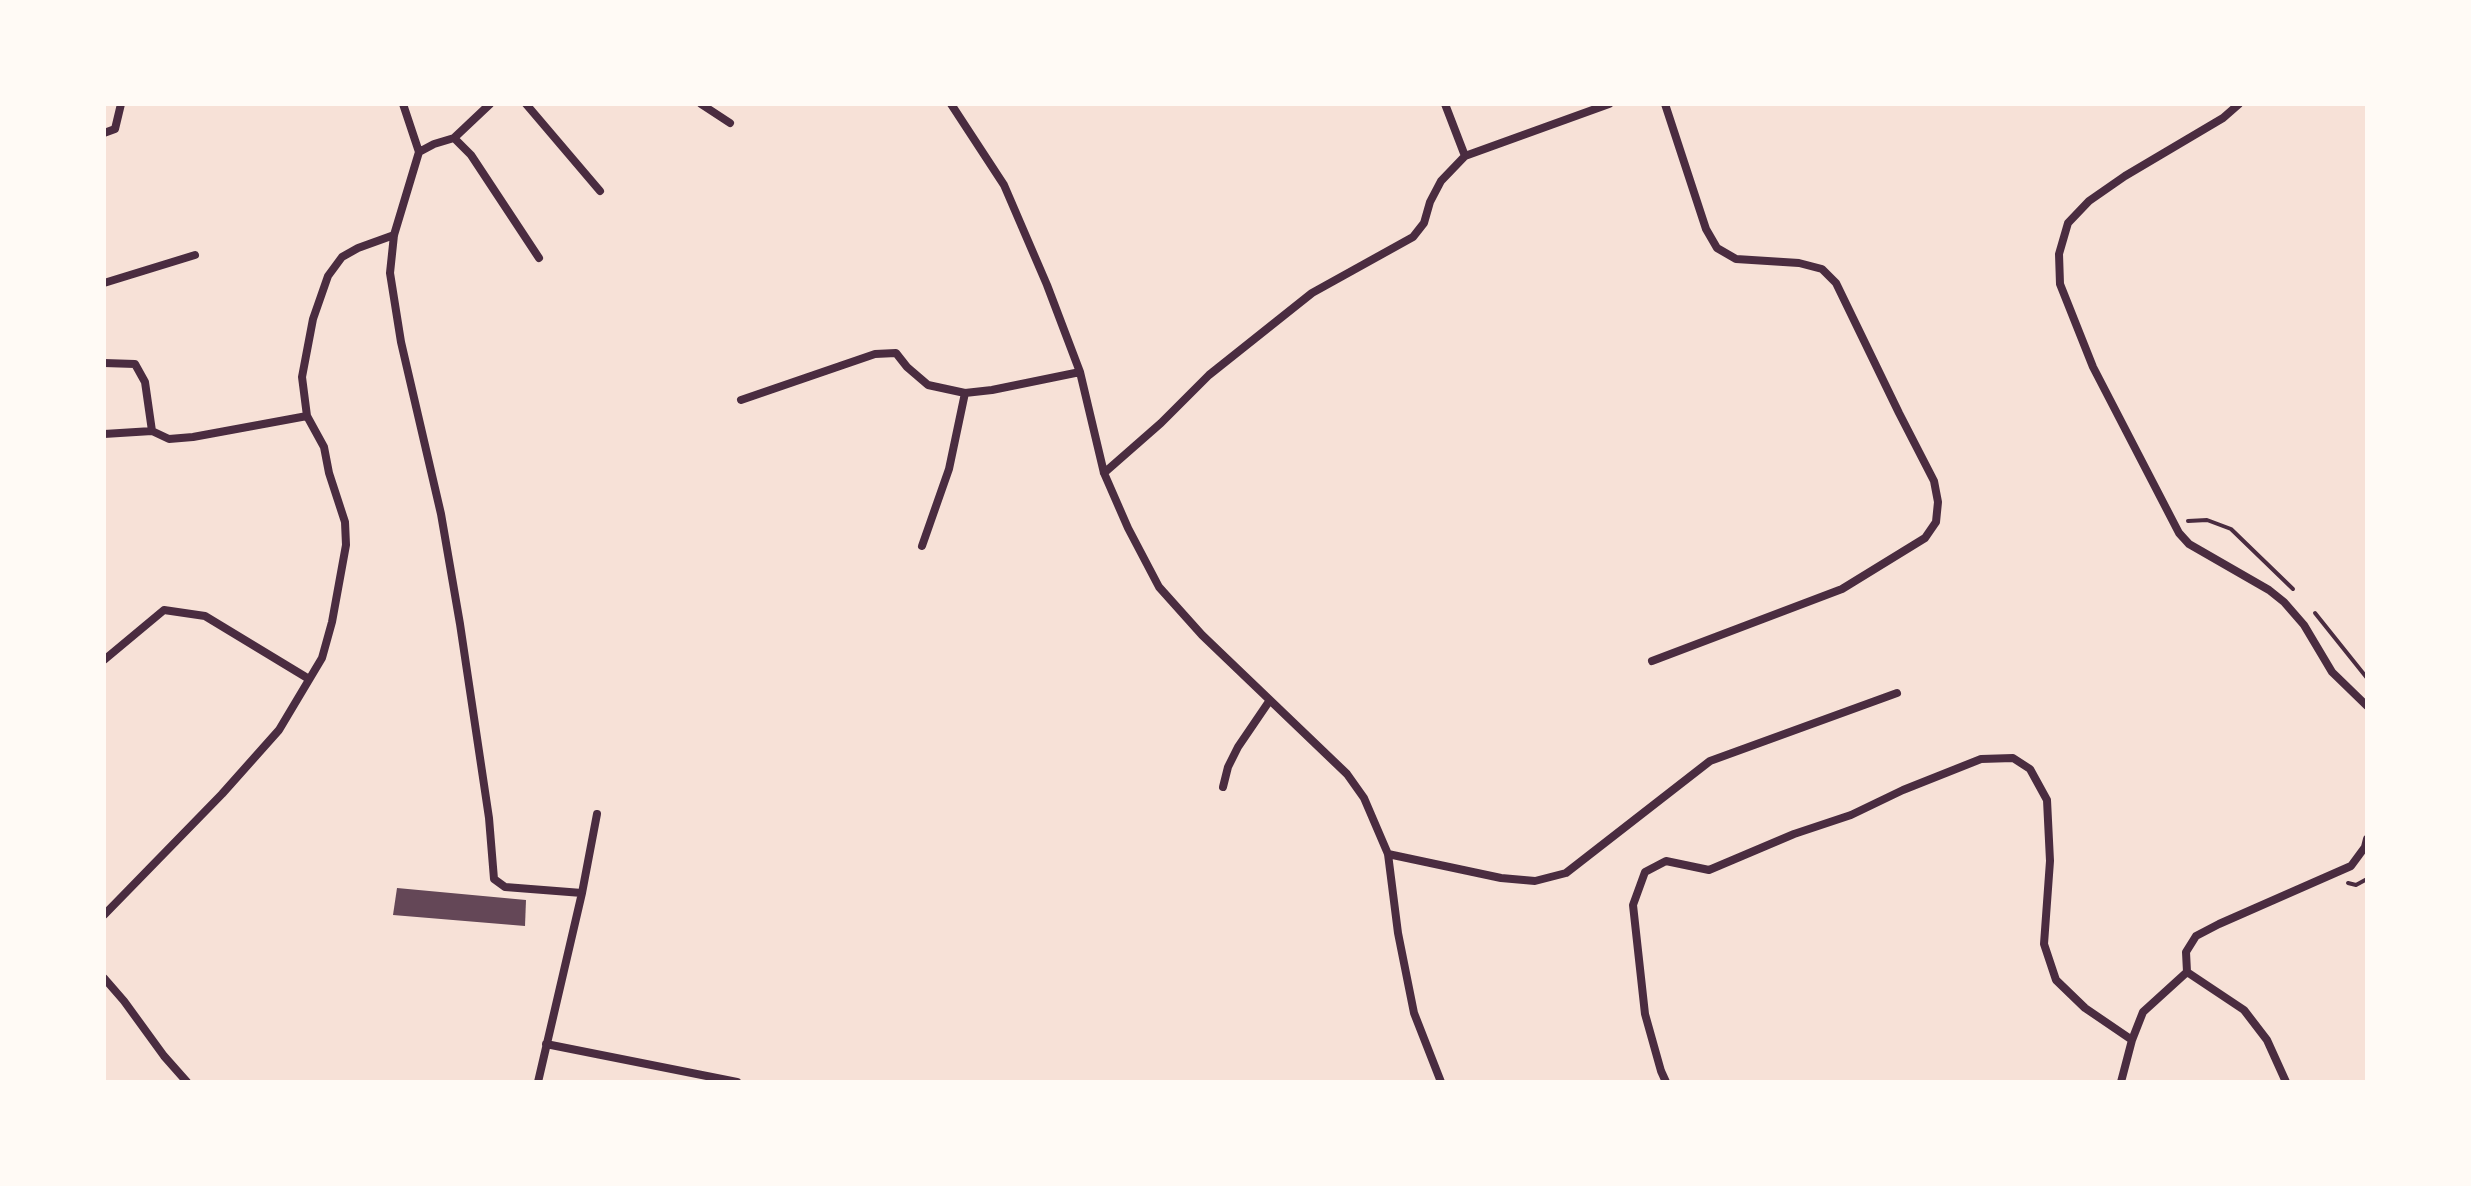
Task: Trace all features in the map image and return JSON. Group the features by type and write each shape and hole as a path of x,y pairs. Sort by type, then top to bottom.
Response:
{"street":[{"path":"104,133 115,129 121,104"},
{"path":"403,104 419,152 394,235 390,273 401,342 441,514 460,624 489,818 494,879 505,887 582,893"},
{"path":"419,152 454,138 490,104"},
{"path":"526,104 600,191"},
{"path":"701,104 730,123"},
{"path":"951,104 1004,185 1080,372 1104,473 1159,587 1202,635 1347,774 1364,798 1388,854 1398,933 1414,1013 1441,1082"},
{"path":"1445,104 1465,156"},
{"path":"1104,473 1209,375 1312,293 1413,237 1424,223 1441,181 1465,156 1609,104"},
{"path":"1652,661 1842,589 1925,538 1936,522 1938,502 1934,481 1836,283 1822,269 1799,263 1736,259 1717,248 1706,229 1665,104"},
{"path":"2239,104 2223,118 2089,201 2068,223 2059,254 2060,284 2093,367 2179,533 2189,544 2269,590 2284,602 2304,625 2332,672 2367,706"},
{"path":"454,138 471,155 539,258"},
{"path":"104,915 222,794 279,730 328,640 346,545 345,522 329,473 328,458 307,416 302,377 313,319 328,276 342,257 394,235"},
{"path":"104,283 195,255"},
{"path":"741,400 875,354 896,353 928,385 965,393 1080,372"},
{"path":"104,363 135,364 145,382 152,431"},
{"path":"922,546 949,469 965,393"},
{"path":"104,434 152,431 169,439 193,437 307,416"},
{"path":"104,660 164,610 205,616 309,679"},
{"path":"1388,854 1501,878 1535,881 1566,873 1710,761 1897,693"},
{"path":"1223,787 1238,747 1270,700"},
{"path":"1666,1082 1645,1014 1633,905 1645,872 1666,861 1709,870 1794,834 1851,815 1981,759 2013,758 2030,769 2047,800 2050,861 2044,944 2056,980 2085,1008 2132,1040"},
{"path":"538,1082 597,814"},
{"path":"2187,972 2186,952 2196,936 2351,866 2367,839"},
{"path":"2121,1082 2143,1012 2187,972"},
{"path":"2187,972 2244,1010 2267,1040 2286,1082"},
{"path":"104,978 187,1082"},
{"path":"546,1044 737,1082"}],"building":[{"path":"397,888 526,900 525,926 393,915"}]}
